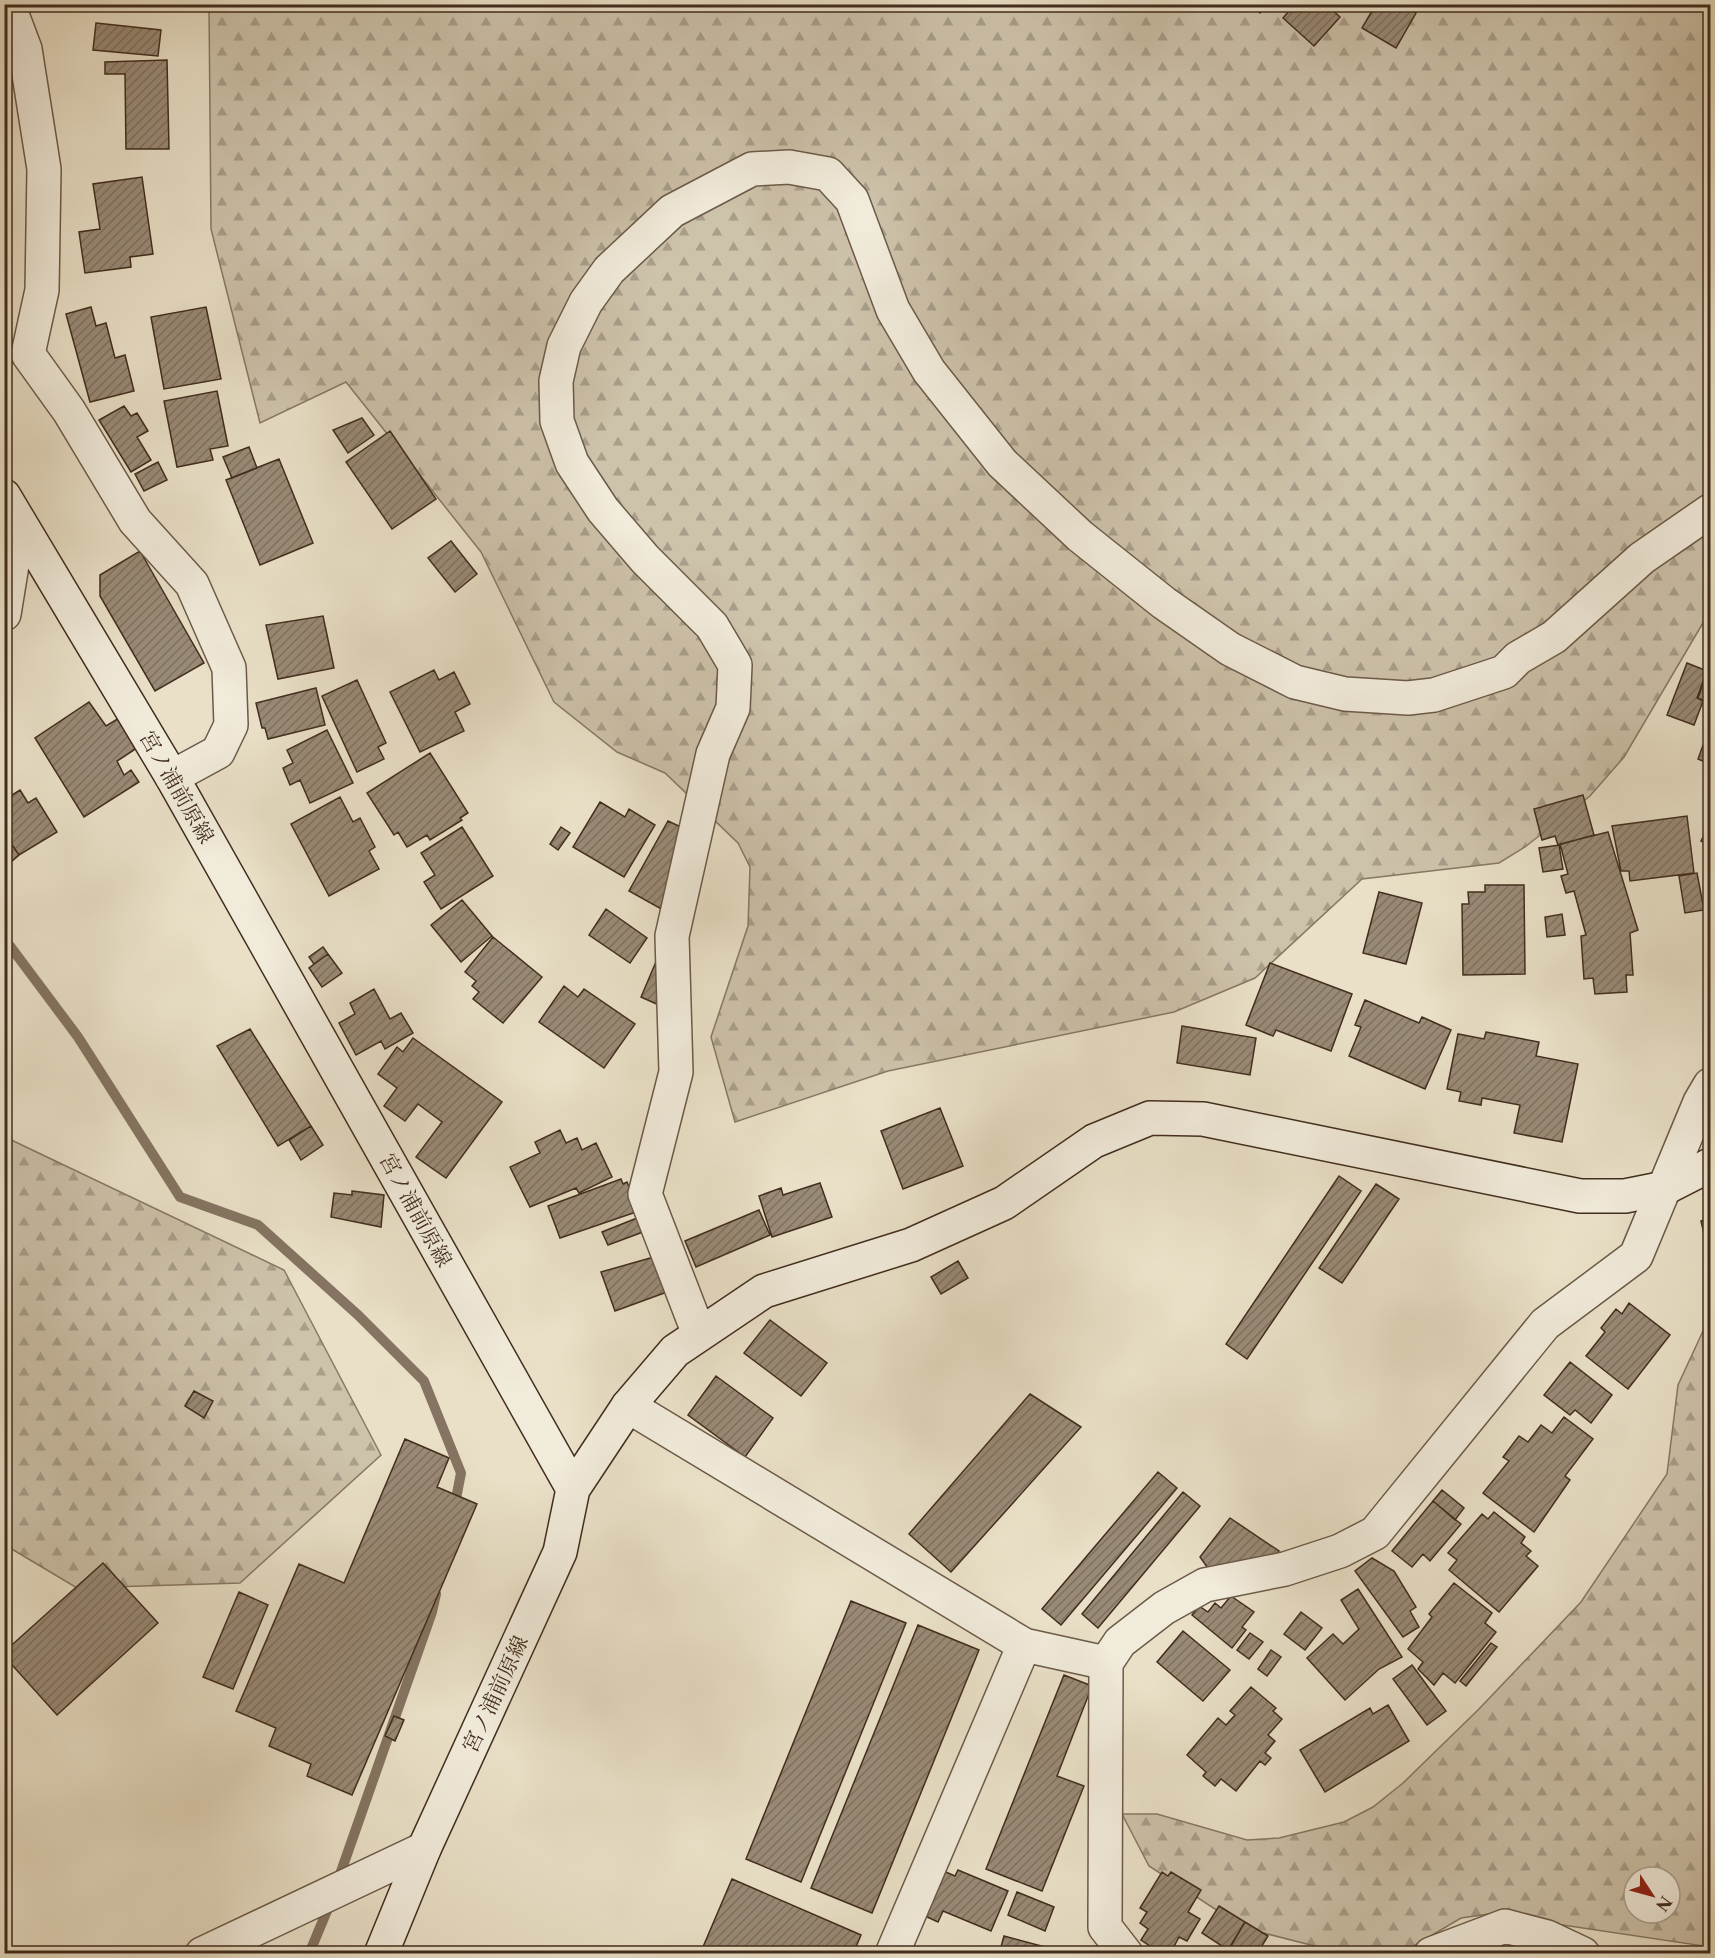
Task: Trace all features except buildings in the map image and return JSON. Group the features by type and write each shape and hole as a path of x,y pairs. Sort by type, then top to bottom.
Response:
{"street":[{"path":"8,4 25,49 44,169 42,290 28,354 69,411 135,521 192,584 229,668 231,725 219,752 172,777"},
{"path":"699,1334 645,1194 676,1072 672,936 713,754 733,708 735,665 712,626 645,559 603,510 572,462 557,421 556,381 564,346 586,302 609,270 672,211 752,169 789,167 828,174 852,200 893,310 929,371 1002,463 1080,536 1164,603 1230,649 1295,682 1345,694 1408,698 1434,695 1503,672 1518,658 1554,637 1642,558 1710,511"},
{"path":"4,614 12,509"},
{"name":"宮ノ浦前原線","path":"12,509 172,777 573,1489 560,1552 424,1849 381,1953"},
{"path":"1126,1953 1105,1927 1106,1663 1120,1642 1164,1608 1205,1585 1284,1569 1340,1551 1375,1533 1545,1324 1636,1256 1700,1102 1710,1085"},
{"path":"573,1489 628,1406 675,1351 764,1291 911,1245 1004,1203 1094,1141 1150,1118 1203,1119 1580,1196 1624,1196 1665,1188 1710,1165"},
{"path":"628,1406 1024,1644 1106,1663"},
{"path":"892,1953 1024,1644"},
{"path":"202,1953 424,1849"},
{"path":"1431,1953 1505,1926 1546,1936 1583,1953"}],"green space":[{"path":"209,5 1710,5 1710,611 1624,757 1590,796 1525,847 1499,863 1362,879 1255,978 1174,1012 888,1071 735,1122 711,1037 748,926 750,867 738,843 665,773 617,752 554,702 481,552 346,382 260,423 211,229"},
{"path":"5,1137 284,1270 381,1455 240,1583 77,1588 5,1545"},
{"path":"1710,1316 1710,1947 1489,1914 1461,1918 1407,1950 1378,1954 1342,1953 1244,1928 1149,1866 1122,1814 1157,1814 1247,1840 1279,1838 1344,1822 1373,1807 1403,1783 1479,1709 1581,1602 1667,1474 1678,1385"}],"waterway":[{"path":"4,938 78,1037 180,1197 258,1225 358,1315 424,1381 461,1473 454,1509"},
{"path":"337,1883 432,1612 436,1594"},
{"path":"309,1954 331,1901"}]}
